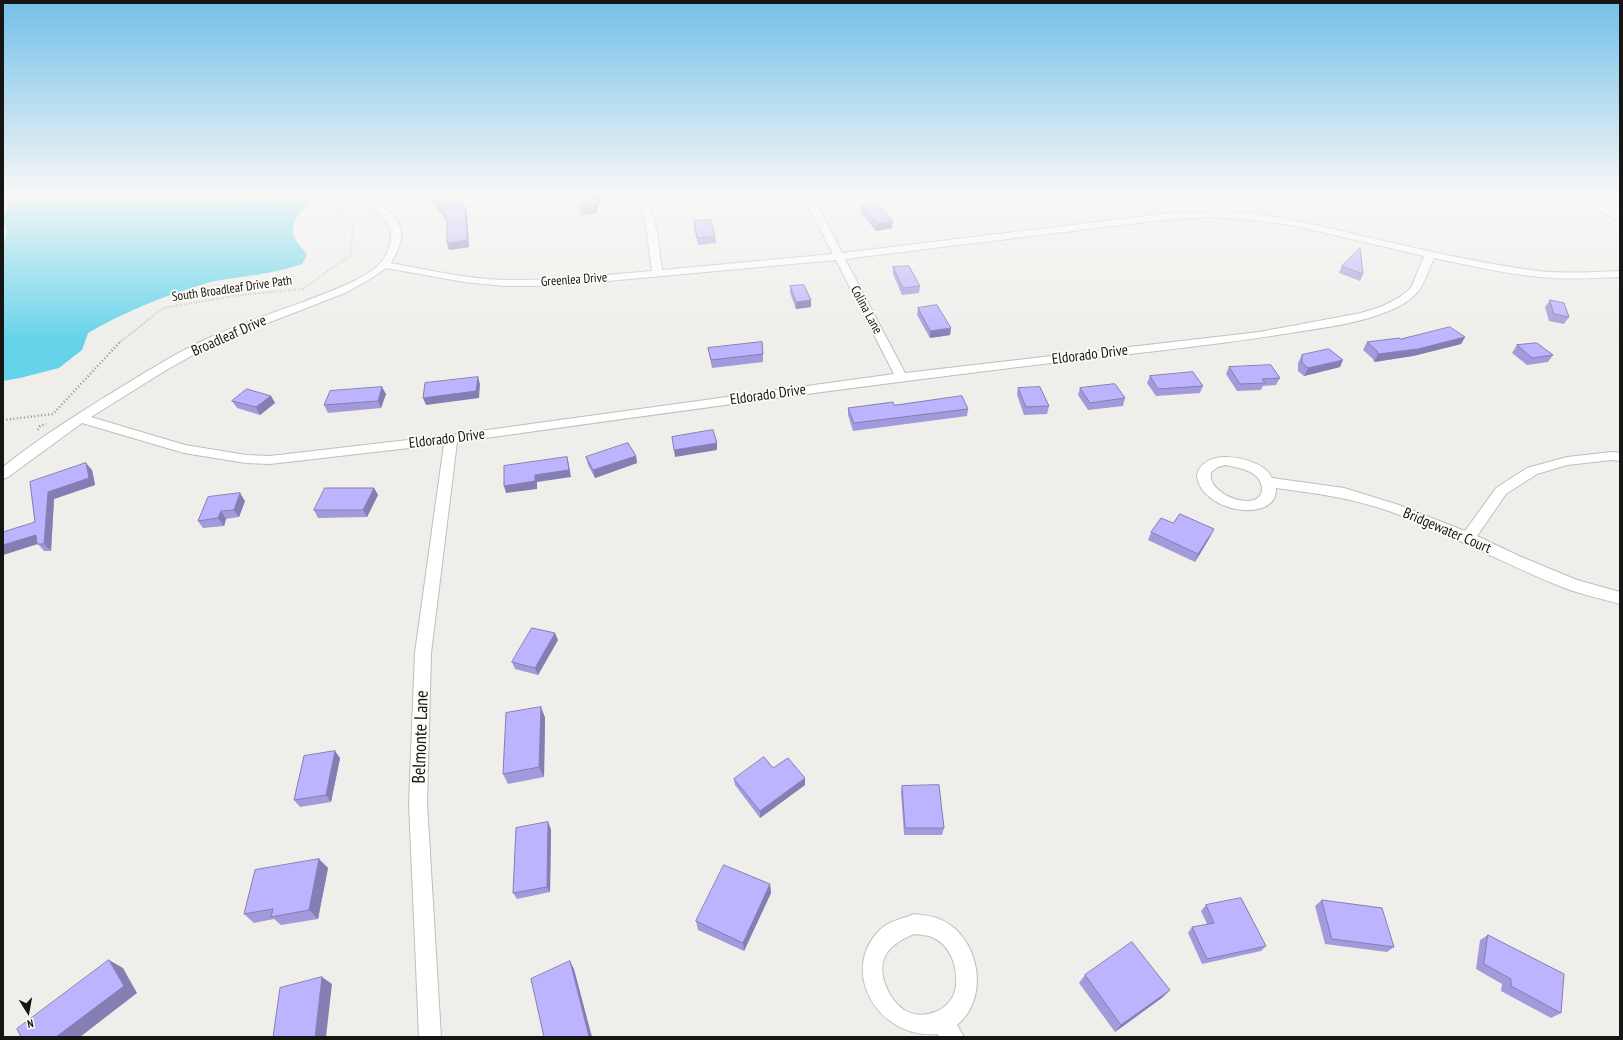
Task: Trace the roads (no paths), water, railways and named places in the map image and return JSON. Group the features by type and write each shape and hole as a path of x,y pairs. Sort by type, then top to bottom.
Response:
{"street":[{"name":"Broadleaf Drive","path":"3,474 24,456 80,418 143,379 205,344 239,329 355,284 384,265 395,245"},
{"path":"654,245 658,273"},
{"name":"Colina Lane","path":"832,245 901,377"},
{"name":"Greenlea Drive","path":"384,265 464,279 504,283 554,283 838,257 938,245"},
{"name":"Greenlea Drive","path":"1389,245 1504,269 1540,274 1582,276 1620,274"},
{"name":"Eldorado Drive","path":"80,418 184,449 246,459 270,460 451,439 901,377 1259,335 1364,316 1404,299 1416,289 1430,254"},
{"name":"Belmonte Lane","path":"430,1037 418,803 423,653 451,439"},
{"path":"1468,538 1501,491 1532,471 1567,461 1612,456 1620,457"},
{"path":"1216,462 1231,462 1246,465 1256,470 1269,482 1271,489 1270,496 1265,501 1248,506 1227,501 1217,496 1207,487 1203,476 1209,465 1216,462"},
{"name":"Bridgewater Court","path":"1269,482 1344,493 1394,508 1468,538 1514,560 1573,585 1620,598"},
{"path":"914,924 928,925 935,928 954,942 962,954 967,970 967,986 963,1001 954,1013 948,1030 911,1024 896,1017 884,1006 876,991 872,975 873,959 878,945 888,934 900,926 914,924"}],"water":[{"path":"4,245 300,245 307,255 302,264 200,285 123,314 88,333 82,350 59,368 3,381"}]}
